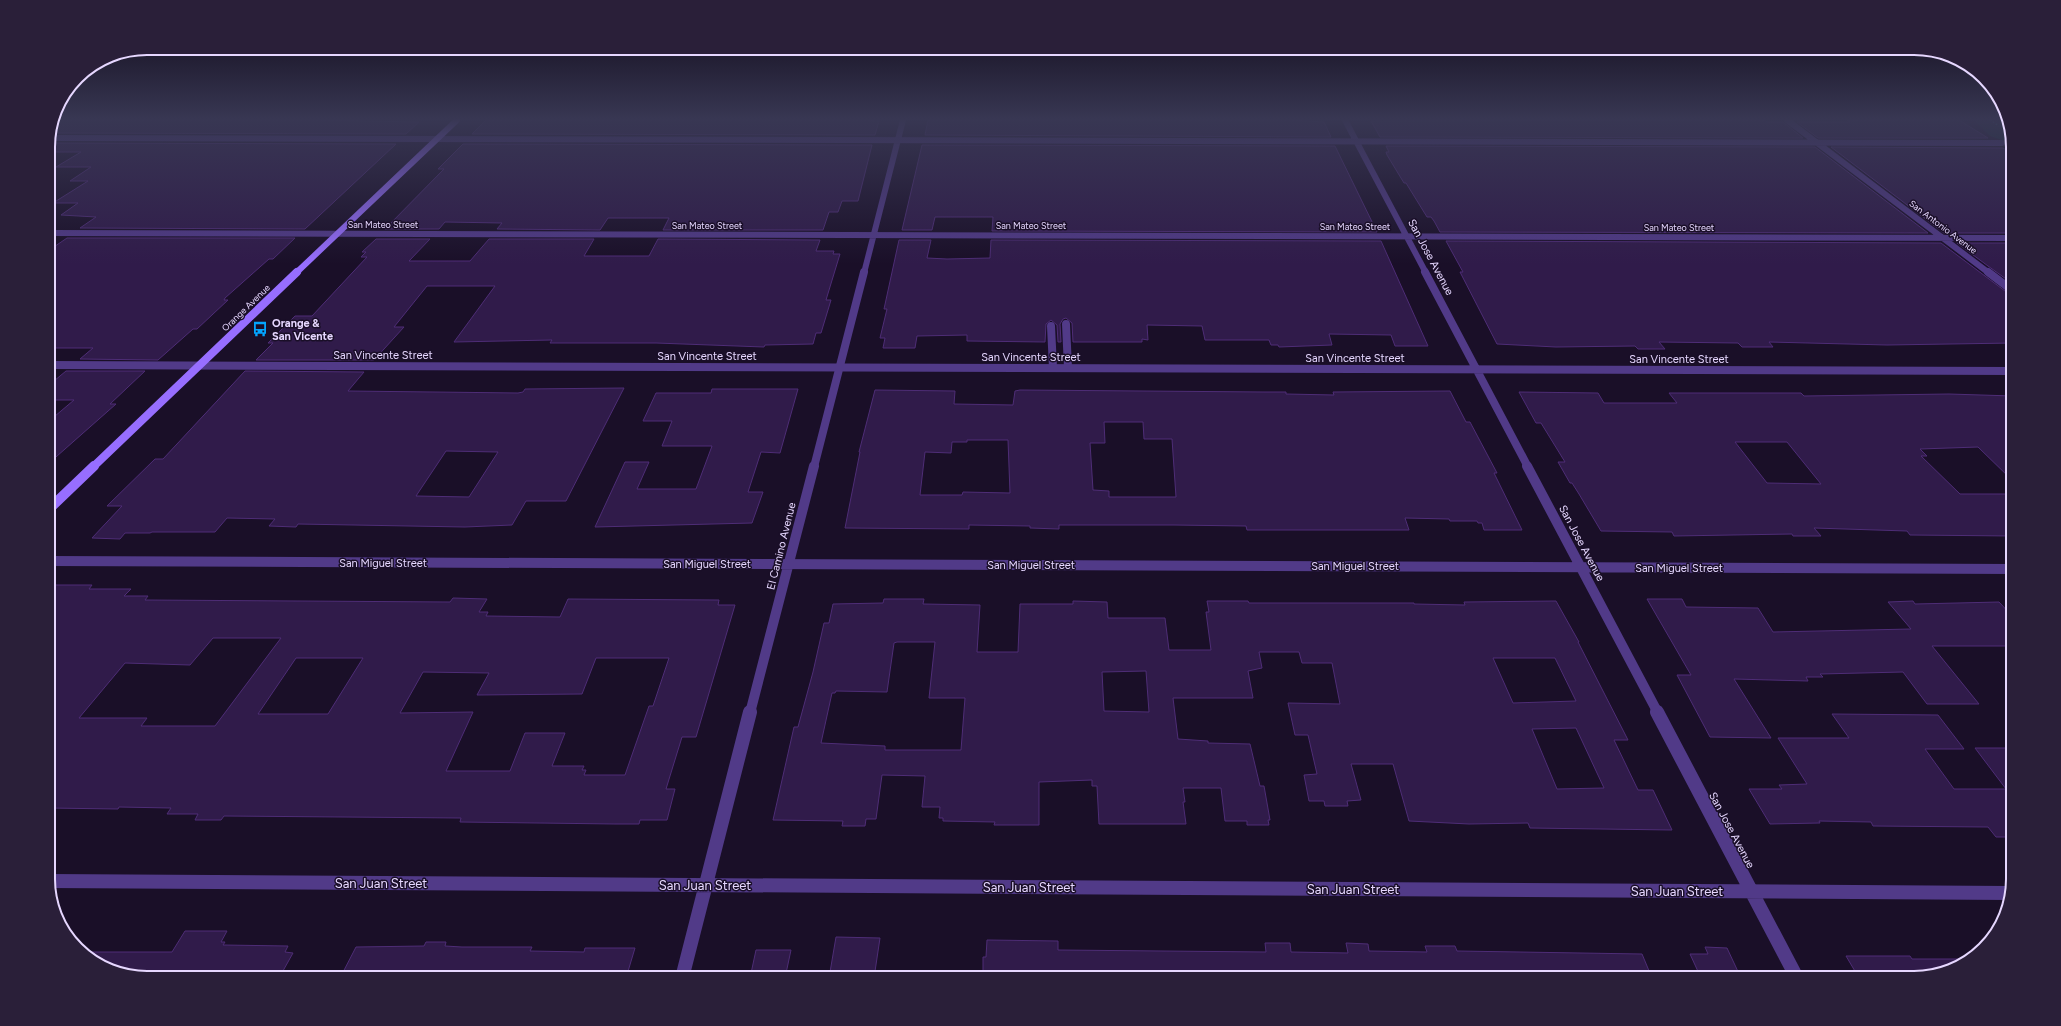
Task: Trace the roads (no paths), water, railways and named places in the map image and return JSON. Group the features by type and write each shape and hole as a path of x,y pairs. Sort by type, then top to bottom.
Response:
{"street":[{"name":"Orange Avenue","path":"55,503 407,168"},
{"name":"El Camino Avenue","path":"684,971 891,168"},
{"name":"San Jose Avenue","path":"1370,168 1793,971"},
{"name":"San Antonio Avenue","path":"1850,168 2006,286"},
{"name":"San Mateo Street","path":"55,233 2006,238"},
{"path":"1066,324 1068,368"},
{"path":"1051,326 1053,368"},
{"name":"San Vincente Street","path":"55,365 2006,371"},
{"name":"San Miguel Street","path":"55,561 2006,569"},
{"name":"San Juan Street","path":"55,881 2005,893"}],"place":[{"name":"Orange & San Vicente","path":"260,329"}]}
